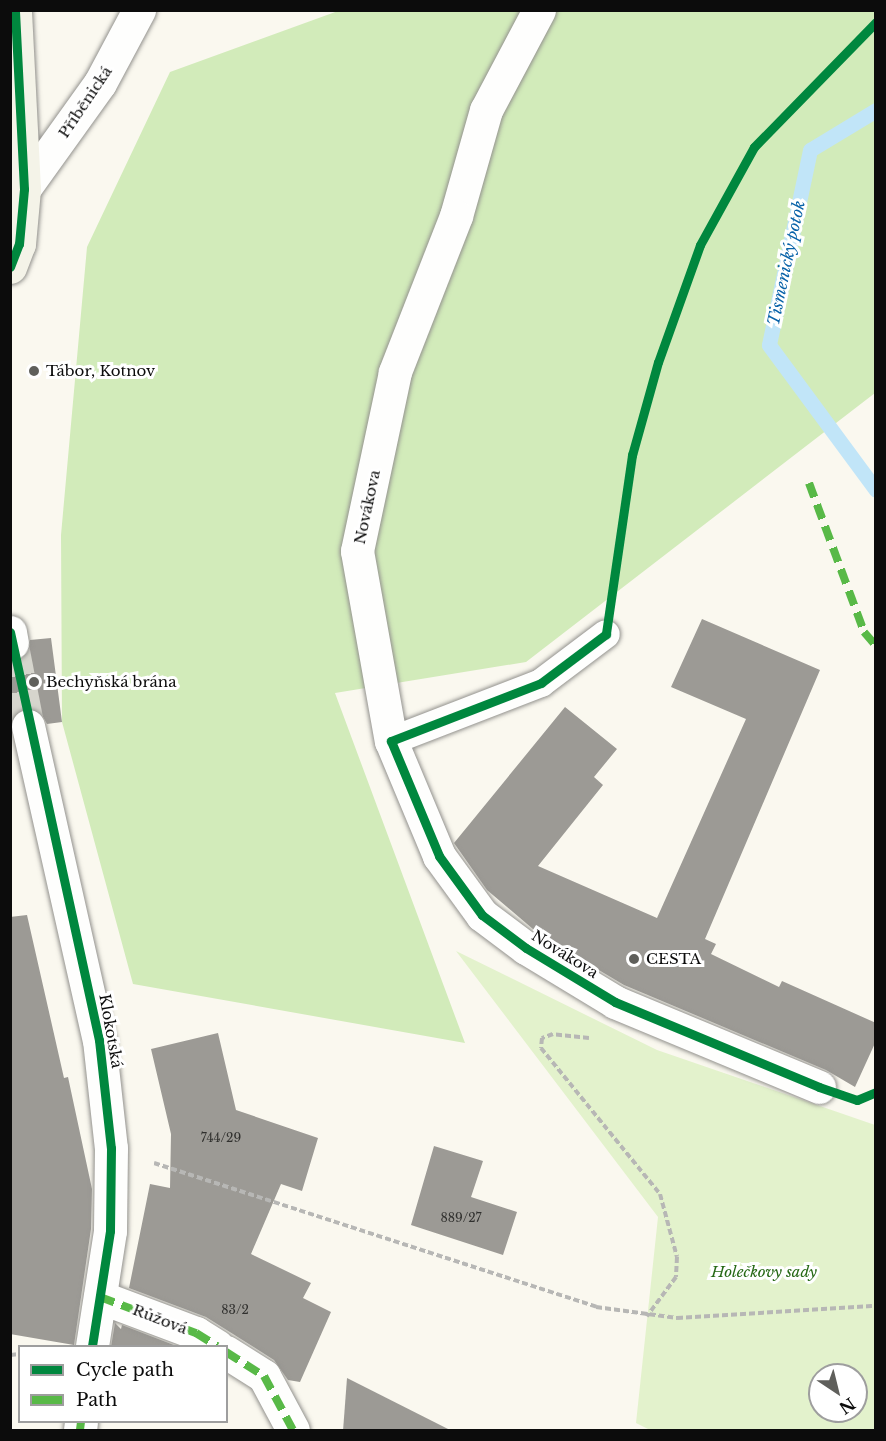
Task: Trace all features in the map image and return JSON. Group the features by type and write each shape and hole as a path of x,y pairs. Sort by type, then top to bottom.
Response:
{"main road":[{"path":"10,267 19,244 24,189 15,10"}],"street":[{"name":"Příběnická","path":"24,189 100,83 139,10"},
{"name":"Novákova","path":"539,10 486,110 456,216 395,372 357,551 391,741 439,856 482,915 526,948 615,1002 819,1087"},
{"name":"Klokotská","path":"28,726 99,1040 111,1148 110,1231 92,1345"},
{"name":"Růžová","path":"100,1297 196,1333 214,1345"},
{"path":"228,1353 264,1376 293,1431"}],"lane":[{"path":"391,741 541,683 606,634"}],"path":[{"path":"595,1039 553,1034 542,1038 541,1048 660,1194 677,1257 676,1277 647,1316"},
{"path":"111,1148 596,1307 647,1316 821,1311 876,1306"}],"green space":[{"path":"338,11 875,11 875,393 526,662 335,693 465,1043 133,984 62,722 61,535 87,247 170,72"},
{"name":"Holečkovy sady","path":"456,951 657,1050 875,1125 875,1430 650,1430 636,1423 658,1217"}],"building":[{"path":"702,619 820,670 705,939 716,944 711,954 779,987 782,981 876,1023 876,1041 855,1087 826,1070 624,985 540,935 487,890 454,843 565,707 617,749 594,777 603,785 538,866 657,918 746,719 671,687"},
{"name":"Bechyňská brána","path":"51,638 62,722 47,724 41,713 24,708 10,720 10,661 25,657 30,640"},
{"path":"27,915 64,1078 68,1077 92,1189 91,1229 74,1345 10,1334 10,917"},
{"path":"218,1033 236,1110 318,1138 302,1191 281,1184 251,1254 311,1283 303,1298 331,1312 300,1382 288,1380 274,1360 206,1317 129,1288 150,1184 170,1188 171,1134 151,1049"},
{"path":"434,1146 483,1161 471,1197 517,1212 503,1255 411,1225"},
{"path":"115,1323 121,1329 122,1325 174,1345 111,1345"},
{"path":"347,1378 452,1431 343,1431"}],"waterway":[{"name":"Tismenický potok","path":"876,110 810,150 769,345 876,490"}],"tunnel":[{"path":"12,643 28,726"}],"marked path":[{"path":"809,483 864,632 876,646"},
{"path":"100,1297 196,1333 215,1345"},
{"path":"228,1353 264,1376 293,1430"},
{"path":"80,1430 81,1423"}],"cycle path":[{"path":"10,267 19,244 24,189 15,10"},
{"path":"876,22 754,147 700,245 658,362 632,455 606,634 541,683 391,741 439,856 482,915 526,948 615,1002 819,1087 857,1100 876,1092"},
{"path":"10,632 99,1040 111,1148 110,1231 92,1345"}],"place":[{"name":"Tábor, Kotnov","path":"34,371"},
{"name":"Bechyňská brána","path":"34,682"},
{"name":"CESTA","path":"634,959"}]}
